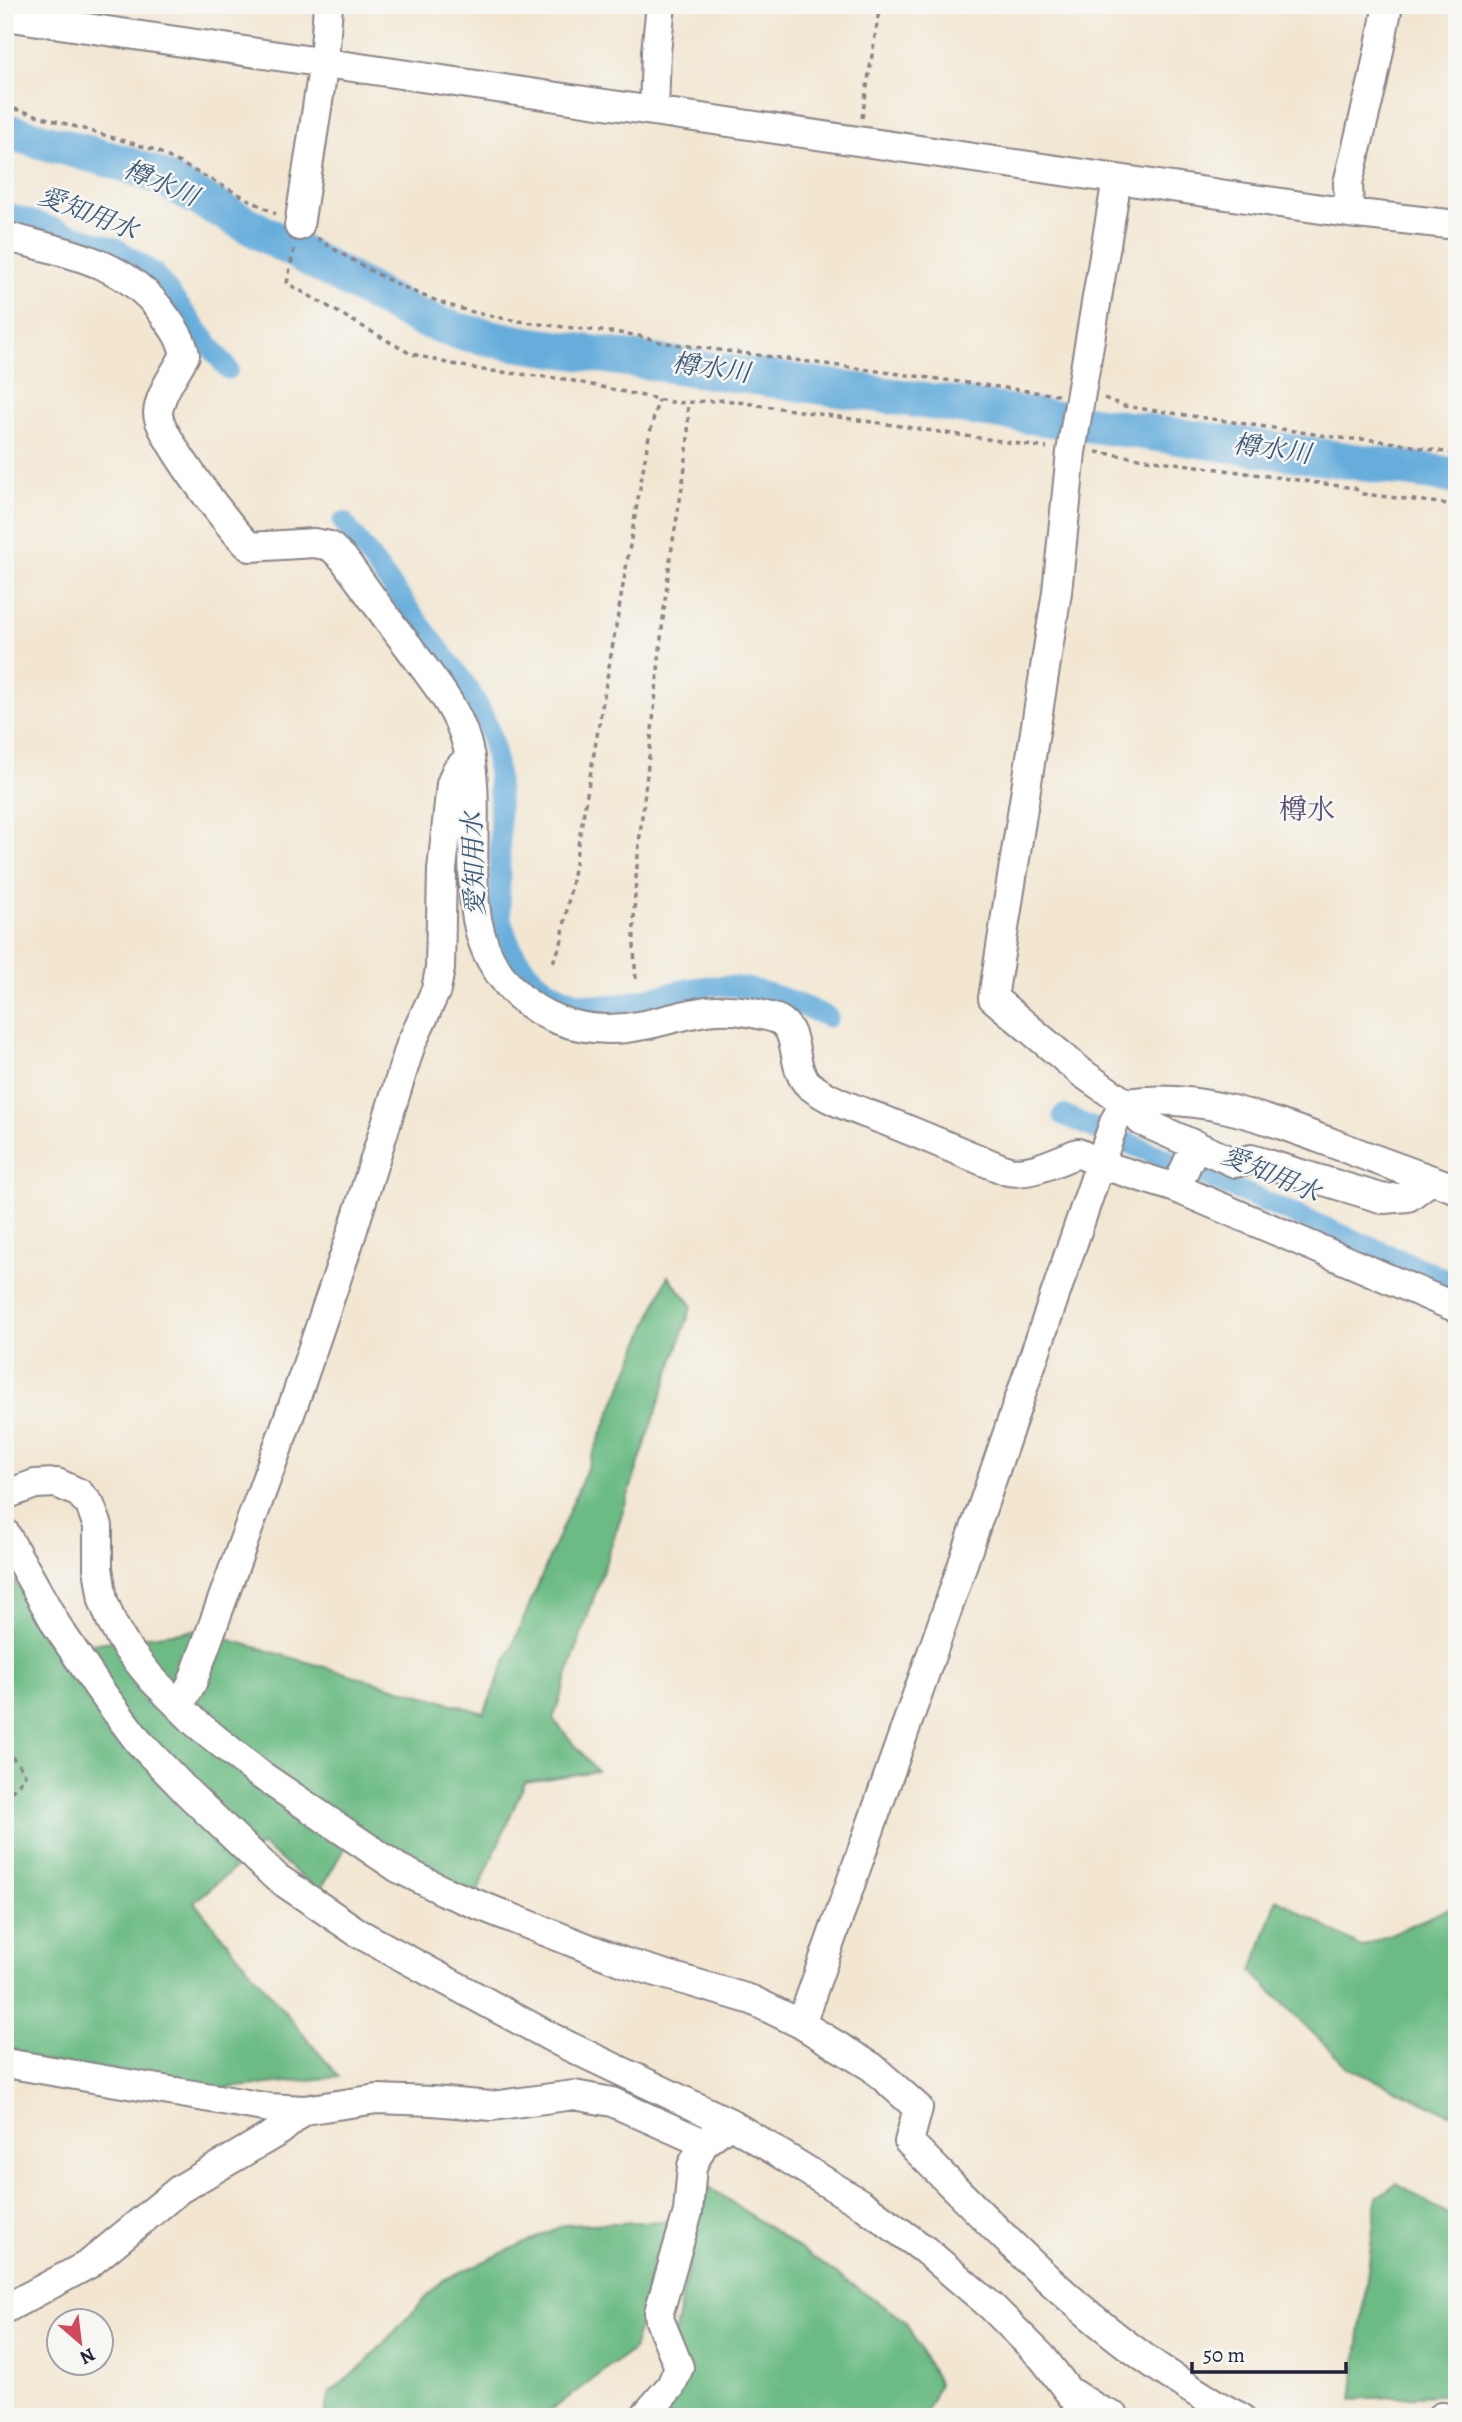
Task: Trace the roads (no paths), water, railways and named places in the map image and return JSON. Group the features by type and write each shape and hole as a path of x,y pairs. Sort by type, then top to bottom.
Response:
{"street":[{"path":"299,226 324,62 328,5"},
{"path":"654,111 661,5"},
{"path":"1349,213 1348,183 1388,5"},
{"path":"5,16 1349,213 1457,225"},
{"path":"1117,179 1071,452 1058,592 993,998 1082,1073 1120,1112 1235,1163 1251,1159 1384,1199 1408,1197 1444,1185"},
{"path":"5,236 101,264 120,273 152,299 183,343 185,355 164,394 158,413 160,424 230,527 250,547 314,544 330,546 343,558 454,710 470,757 474,795 475,909 480,937 505,982 538,1011 562,1023 610,1030 718,1009 779,1020 790,1031 798,1069 808,1084 829,1097 1008,1171 1021,1173 1033,1170 1078,1153 1101,1160 1176,1188 1457,1308"},
{"path":"179,1706 192,1683 299,1387 348,1245 411,1044 436,990 440,969 442,870 451,784 456,771 470,757"},
{"path":"801,2024 1120,1112 1147,1100 1184,1101 1250,1113 1444,1185"},
{"path":"1176,1188 1196,1145"},
{"path":"8,1488 57,1483 79,1493 90,1505 98,1526 98,1568 103,1600 126,1647 152,1679 196,1723 258,1773 398,1868 446,1892 623,1962 752,2000 801,2024 872,2067 918,2108 909,2142 1078,2308 1129,2348 1219,2407 1240,2417"},
{"path":"5,1533 57,1626 138,1741 276,1877 360,1934 560,2042 730,2123 863,2205 926,2250 991,2306 1042,2358 1088,2417"},
{"path":"5,2063 271,2108 304,2110 377,2099 492,2106 574,2095 612,2102 704,2143"},
{"path":"5,2309 89,2264 180,2189 281,2130 304,2110"},
{"path":"643,2417 671,2386 679,2367 660,2321 659,2312 688,2212 692,2165 704,2143 730,2123"},
{"path":"1067,2389 1097,2409 1115,2417"}],"waterway":[{"name":"樽水川","path":"5,131 123,163 158,176 417,317 457,331 517,343 1457,476"},
{"name":"愛知用水","path":"5,212 116,248 153,272 228,369"},
{"name":"愛知用水","path":"343,522 464,683 482,713 493,745 499,792 501,919 516,956 530,974 557,994 577,1002 596,1005 634,1001 692,988 728,986 772,994 828,1017"},
{"name":"愛知用水","path":"1063,1115 1457,1284"}],"district":[{"name":"樽水","path":"1307,810"}]}
